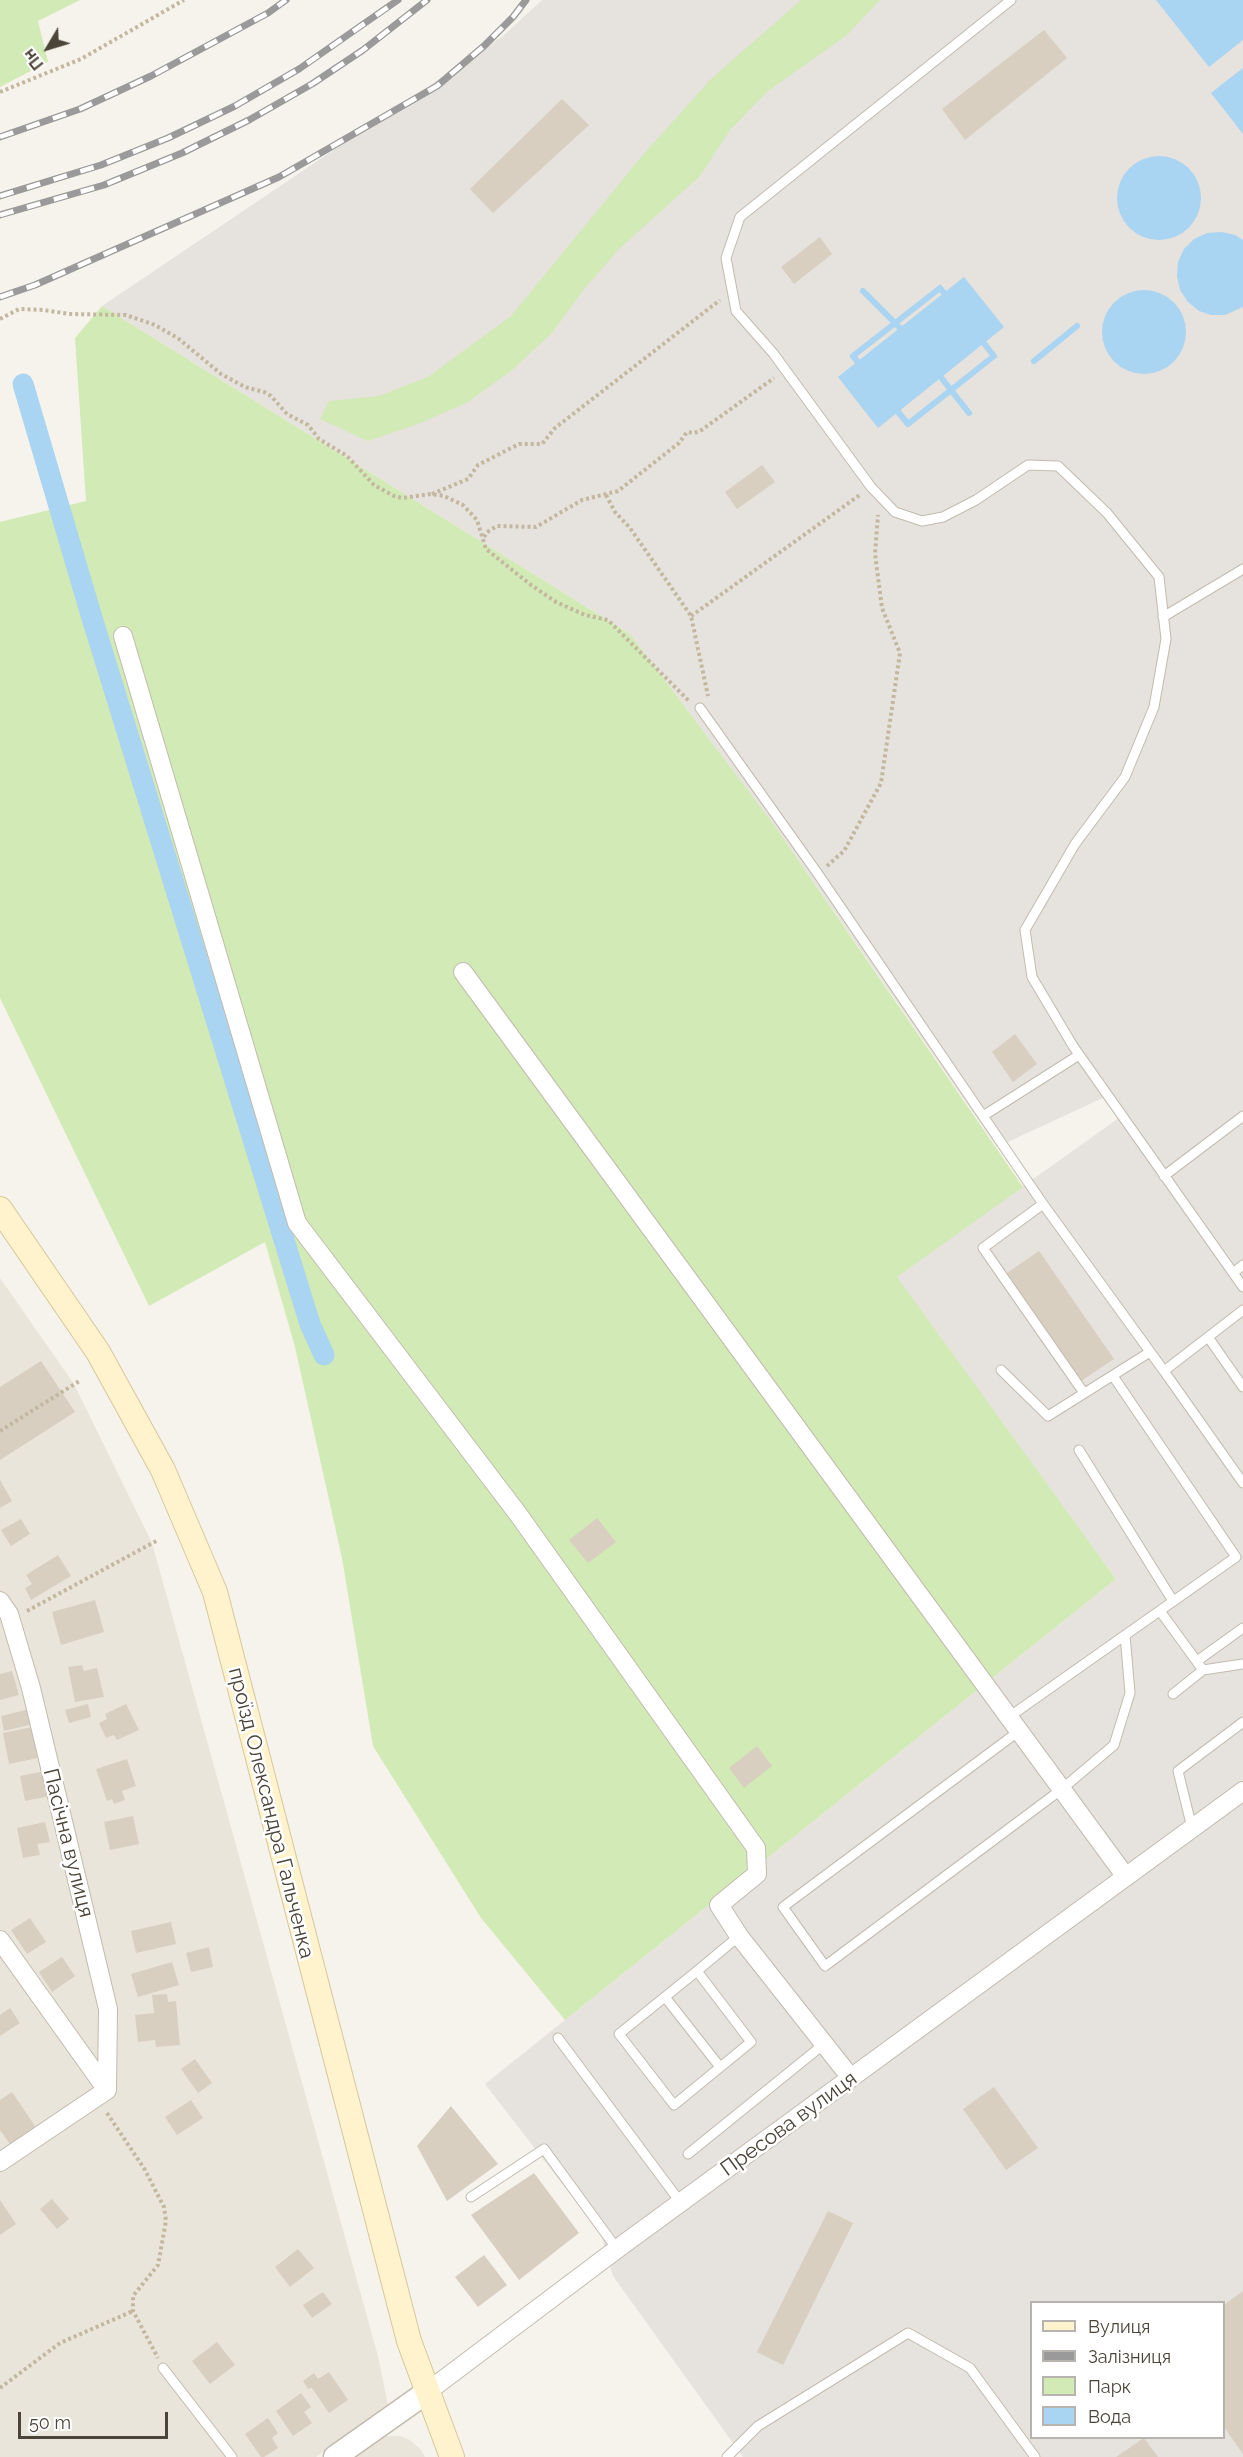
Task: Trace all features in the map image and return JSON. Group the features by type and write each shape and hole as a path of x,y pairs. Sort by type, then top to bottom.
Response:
{"main road":[{"name":"проїзд Олександра Гальченка","path":"0,1209 98,1352 163,1470 215,1592 409,2341 452,2457"}],"street":[{"path":"123,636 297,1223 518,1514 756,1848 756,1874 719,1905 739,1936 851,2078"},
{"path":"463,972 1126,1877"},
{"name":"Пасічна вулиця","path":"3,1612 31,1688 108,2009 102,2094"},
{"name":"Пресова вулиця","path":"334,2457 427,2392 617,2249 1243,1791"},
{"path":"0,1940 102,2094 0,2162"}],"lane":[{"path":"1011,0 740,217 726,258 736,310 786,370 871,486 895,512 922,521 943,517 976,500 1028,465 1058,466 1107,513 1159,577 1166,639 1154,706 1125,777 1075,844 1025,930 1032,977 1079,1055 1243,1287"},
{"path":"1163,617 1243,569"},
{"path":"700,708 818,874 1043,1204 1243,1483"},
{"path":"983,1116 1079,1055"},
{"path":"1164,1176 1243,1116"},
{"path":"1043,1204 983,1248 1084,1393"},
{"path":"1233,1273 1243,1265"},
{"path":"1164,1371 1243,1310"},
{"path":"1208,1337 1243,1387"},
{"path":"1001,1370 1048,1416 1150,1352"},
{"path":"1113,1376 1236,1557 1125,1635 783,1907 825,1966 1062,1789 1114,1745 1130,1693 1125,1635"},
{"path":"1079,1449 1173,1601"},
{"path":"1160,1611 1203,1670"},
{"path":"1197,1661 1243,1628"},
{"path":"1173,1694 1203,1670 1243,1664"},
{"path":"1192,1828 1178,1771 1243,1722"},
{"path":"697,1971 751,2042 674,2104 619,2034 739,1936"},
{"path":"665,1997 720,2067"},
{"path":"558,2038 681,2203"},
{"path":"688,2154 824,2044"},
{"path":"471,2197 544,2149 617,2249"},
{"path":"727,2457 758,2426 908,2333 970,2368 1035,2457"},
{"path":"163,2368 232,2457"}],"path":[{"path":"0,92 81,59 184,0"},
{"path":"0,320 19,309 69,314 126,315 155,325 179,339 221,374 245,387 271,396 287,414 308,425 319,439 347,456 374,485 402,498 431,494 468,479 478,465 519,444 542,444 555,429 732,290"},
{"path":"484,538 487,532 497,526 537,527 582,500 618,491 679,443 687,432 700,431 786,370"},
{"path":"691,616 871,486"},
{"path":"431,494 444,496 463,505 477,520 486,549 531,585 556,602 585,615 608,620 659,669 685,698 700,708"},
{"path":"606,495 615,512 630,528 691,616 715,729"},
{"path":"818,874 844,851 881,783 900,653 882,608 875,554 879,495"},
{"path":"0,1431 81,1380"},
{"path":"3,1612 29,1610 158,1540"},
{"path":"102,2094 164,2207 166,2221 158,2265 133,2296 133,2310 163,2368"},
{"path":"0,2388 60,2343 133,2310"}],"shaded area":[{"path":"542,0 1243,0 1243,2457 743,2457 613,2276 601,2234 485,2084 1116,1579 896,1277 1123,1115 1107,1096 997,1147 774,825 630,634 102,306 503,36"},
{"path":"0,1278 74,1384 152,1543 378,2356 388,2405 316,2457 0,2457"},
{"path":"400,2436 410,2440 425,2457 350,2457 373,2440"}],"green space":[{"path":"0,0 80,0 38,21 48,62 0,87"},
{"path":"801,0 880,0 847,35 768,91 730,130 700,176 619,249 584,289 552,333 512,370 468,402 418,424 368,441 320,419 329,401 379,396 428,377 511,316 642,156 711,79"},
{"path":"102,306 630,634 774,825 1023,1187 897,1277 1116,1579 565,2020 481,1918 373,1746 342,1558 295,1347 265,1242 149,1306 0,998 0,522 86,501 75,338"}],"water":[{"path":"1156,0 1243,0 1243,40 1209,67"},
{"path":"1243,68 1243,134 1211,93"},
{"path":"1159,156 1182,163 1194,175 1201,198 1194,221 1182,233 1159,240 1136,233 1124,221 1117,198 1124,175 1136,163"},
{"path":"1222,232 1235,235 1243,240 1243,307 1225,315 1211,315 1199,311 1188,302 1180,290 1177,276 1178,262 1184,249 1194,239 1207,233"},
{"path":"964,277 1004,327 878,428 838,377"},
{"path":"1144,290 1167,297 1179,309 1186,332 1179,355 1167,367 1144,374 1121,367 1109,355 1102,332 1109,309 1121,297"}],"building":[{"path":"1044,30 1067,58 965,140 942,109"},
{"path":"562,99 589,125 493,213 470,189"},
{"path":"820,237 832,254 794,284 781,267"},
{"path":"762,465 775,482 737,509 725,492"},
{"path":"1015,1034 1037,1064 1013,1082 992,1052"},
{"path":"1039,1251 1114,1359 1081,1381 1007,1273"},
{"path":"41,1361 75,1412 0,1460 0,1387"},
{"path":"0,1480 12,1501 0,1508"},
{"path":"597,1518 616,1542 588,1563 569,1540"},
{"path":"21,1519 30,1534 11,1546 1,1530"},
{"path":"58,1555 71,1576 31,1600 25,1588 32,1584 26,1575"},
{"path":"95,1600 104,1632 61,1645 52,1612"},
{"path":"82,1665 84,1671 97,1668 104,1697 75,1702 68,1667"},
{"path":"12,1671 19,1695 0,1700 0,1674"},
{"path":"88,1704 91,1717 69,1723 65,1710"},
{"path":"126,1704 139,1730 117,1740 114,1735 106,1738 99,1723 107,1719 105,1714"},
{"path":"30,1709 33,1724 4,1731 1,1716"},
{"path":"32,1727 38,1758 9,1764 3,1733"},
{"path":"757,1746 772,1766 744,1788 729,1768"},
{"path":"127,1759 136,1786 122,1791 125,1800 114,1804 112,1799 107,1801 96,1769"},
{"path":"45,1771 50,1796 25,1801 20,1776"},
{"path":"133,1816 139,1844 110,1850 104,1822"},
{"path":"45,1822 50,1842 37,1844 40,1855 23,1858 17,1828"},
{"path":"30,1918 46,1942 27,1954 11,1930"},
{"path":"171,1922 176,1944 136,1953 131,1931"},
{"path":"209,1947 213,1967 191,1972 186,1953"},
{"path":"62,1957 75,1976 52,1992 39,1972"},
{"path":"172,1962 179,1985 138,1997 131,1974"},
{"path":"167,1994 168,2002 176,2001 180,2045 156,2047 155,2040 138,2042 135,2015 154,2013 152,1995"},
{"path":"10,2008 20,2023 0,2036 0,2015"},
{"path":"195,2059 212,2083 198,2093 181,2069"},
{"path":"994,2087 1038,2148 1006,2170 963,2109"},
{"path":"12,2092 37,2129 12,2147 0,2130 0,2100"},
{"path":"191,2100 203,2118 177,2135 165,2117"},
{"path":"451,2106 498,2164 447,2201 417,2146"},
{"path":"534,2173 579,2233 519,2280 471,2215"},
{"path":"52,2199 69,2219 57,2229 40,2209"},
{"path":"0,2200 16,2224 0,2235"},
{"path":"828,2211 853,2223 783,2365 757,2352"},
{"path":"298,2249 314,2268 290,2287 275,2267"},
{"path":"484,2255 507,2285 478,2307 455,2277"},
{"path":"1243,2291 1243,2454 1225,2428 1225,2304"},
{"path":"323,2292 332,2304 312,2318 303,2305"},
{"path":"217,2342 235,2365 210,2384 192,2361"},
{"path":"329,2372 348,2400 329,2413 312,2388 308,2389 303,2381 314,2373 318,2379"},
{"path":"301,2393 311,2407 304,2412 312,2423 293,2436 276,2411"},
{"path":"268,2418 278,2433 272,2438 278,2448 261,2457 245,2434"},
{"path":"1145,2439 1158,2457 1116,2457"}],"waterway":[{"path":"940,288 994,356 908,424 853,356 940,288"},
{"path":"863,291 905,333"},
{"path":"1034,361 1077,326"},
{"path":"936,371 969,413"},
{"path":"23,384 92,618 310,1324 324,1355"}],"railway":[{"path":"0,137 80,109 151,76 268,13 286,0"},
{"path":"0,196 101,165 168,138 235,106 299,69 398,0"},
{"path":"0,215 104,185 182,153 249,120 312,84 363,50 427,0"},
{"path":"0,297 35,285 279,177 437,86 484,46 513,17 526,0"}]}
